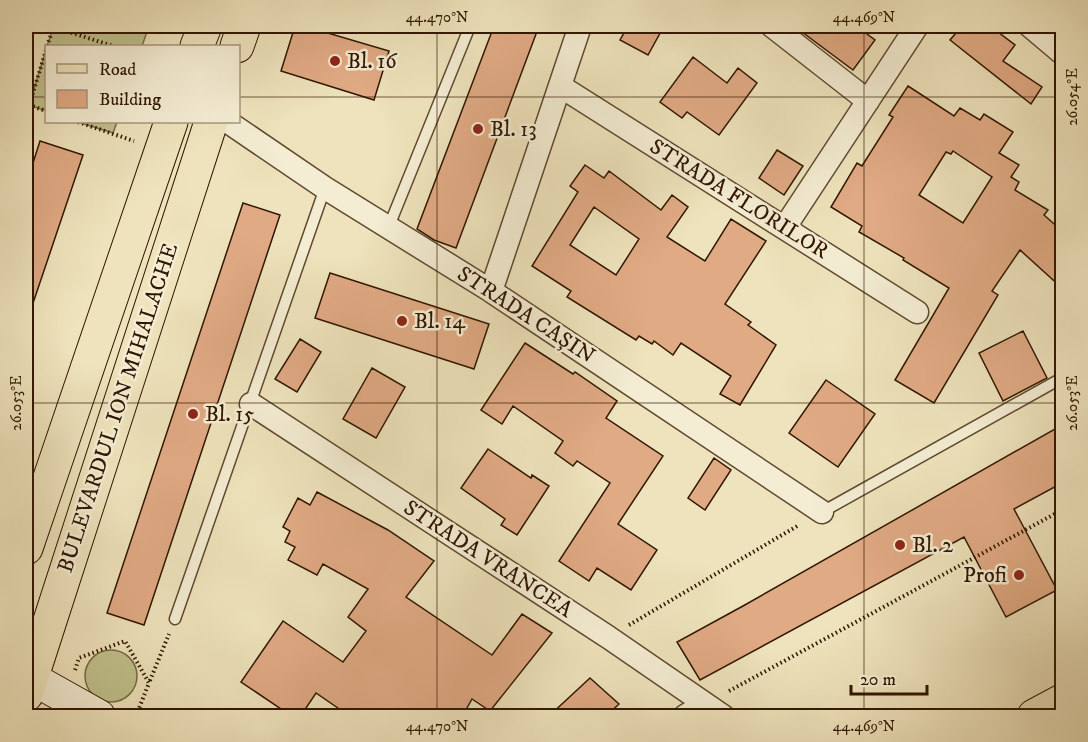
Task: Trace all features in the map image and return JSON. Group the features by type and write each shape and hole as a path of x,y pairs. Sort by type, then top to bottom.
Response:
{"main road":[{"path":"198,45 205,26"},
{"path":"237,45 244,26"},
{"name":"BULEVARDUL ION MIHALACHE","path":"26,548 171,123"},
{"name":"BULEVARDUL ION MIHALACHE","path":"27,683 211,123"},
{"path":"1034,717 1062,701"}],"street":[{"path":"491,291 580,26"},
{"path":"772,26 868,101"},
{"path":"785,227 917,26"},
{"path":"1030,26 1062,53"},
{"name":"STRADA FLORILOR","path":"560,86 917,312"},
{"name":"STRADA CAȘIN","path":"229,123 326,188 491,291 822,512"},
{"name":"STRADA VRANCEA","path":"251,405 608,637 714,710"},
{"path":"27,683 66,698 99,717"},
{"path":"685,717 714,710"}],"lane":[{"path":"389,226 470,26"},
{"path":"176,619 326,188"},
{"path":"822,512 1062,378"}],"path":[{"path":"48,45 54,26 110,45"},
{"path":"26,116 45,54"},
{"path":"29,105 45,111"},
{"path":"81,123 137,142"},
{"path":"714,710 1062,510"},
{"path":"608,637 822,512"},
{"path":"136,717 176,619"},
{"path":"66,698 79,658 125,641 149,683"}],"green space":[{"path":"54,26 149,26 142,45 47,45"},
{"path":"45,53 45,111 29,105"},
{"path":"81,123 117,123 113,133"},
{"path":"106,650 116,650 130,657 137,676 130,695 116,702 106,702 96,698 89,691 85,681 85,671 89,661 96,654"}],"building":[{"name":"Bl. 16","path":"295,26 304,26 389,51 374,100 281,71"},
{"name":"Bl. 13","path":"494,26 539,26 456,248 434,240 417,229"},
{"path":"628,26 664,26 648,55 620,40"},
{"path":"794,26 856,26 875,40 853,70"},
{"path":"962,26 990,26 1015,45 1003,61 1042,87 1031,104 950,40"},
{"path":"693,57 727,83 738,68 757,83 719,135 687,112 682,118 660,102"},
{"path":"908,86 954,116 960,108 980,120 984,114 1013,132 999,153 1019,165 1011,177 1019,182 1015,190 1048,210 1044,215 1062,231 1062,288 1020,250 992,291 998,295 934,403 895,380 949,288 859,232 862,226 831,207 857,163 862,166 893,117 889,115","holes":["953,151 992,177 963,223 919,195 946,152 951,154"]},
{"path":"40,141 83,155 29,315 26,314 26,185"},
{"path":"777,150 803,166 784,195 759,178"},
{"path":"585,165 604,178 609,171 661,210 672,195 688,207 667,237 705,261 731,219 766,241 725,304 751,322 748,325 776,345 740,405 720,394 731,376 681,343 673,355 654,341 652,344 639,336 636,340 567,297 571,291 532,266 578,192 570,186","holes":["594,207 639,239 616,275 570,245"]},
{"name":"Bl. 15","path":"243,203 280,215 144,625 107,613"},
{"name":"Bl. 14","path":"330,273 489,324 474,369 315,318"},
{"path":"1023,331 1047,378 1003,401 979,353"},
{"path":"300,339 321,352 297,392 275,379"},
{"path":"525,343 573,374 575,372 617,401 606,418 663,456 618,524 657,550 631,590 597,568 589,581 559,561 610,483 577,461 573,466 555,453 563,441 513,406 502,424 481,410"},
{"path":"372,368 405,387 376,438 343,419"},
{"path":"826,380 875,414 838,467 789,433"},
{"name":"Bl. 2","path":"1062,425 1062,483 1014,509 1057,590 1006,617 964,537 700,680 677,642"},
{"path":"488,449 531,478 532,475 549,486 517,535 501,525 505,519 461,488"},
{"path":"714,458 731,470 705,510 688,498"},
{"path":"317,492 388,530 434,561 406,597 492,655 522,614 552,633 490,711 472,699 462,717 351,717 316,693 300,717 293,717 241,682 283,621 343,662 366,631 348,617 368,589 323,564 317,575 288,560 295,547 285,542 290,531 283,527 298,498 310,505"},
{"path":"590,678 619,704 605,717 548,717"}],"place":[{"name":"Bl. 16","path":"335,61"},
{"name":"Bl. 13","path":"478,129"},
{"name":"Bl. 14","path":"402,321"},
{"name":"Bl. 15","path":"193,414"},
{"name":"Bl. 2","path":"900,545"},
{"name":"Profi","path":"1019,575"}]}
